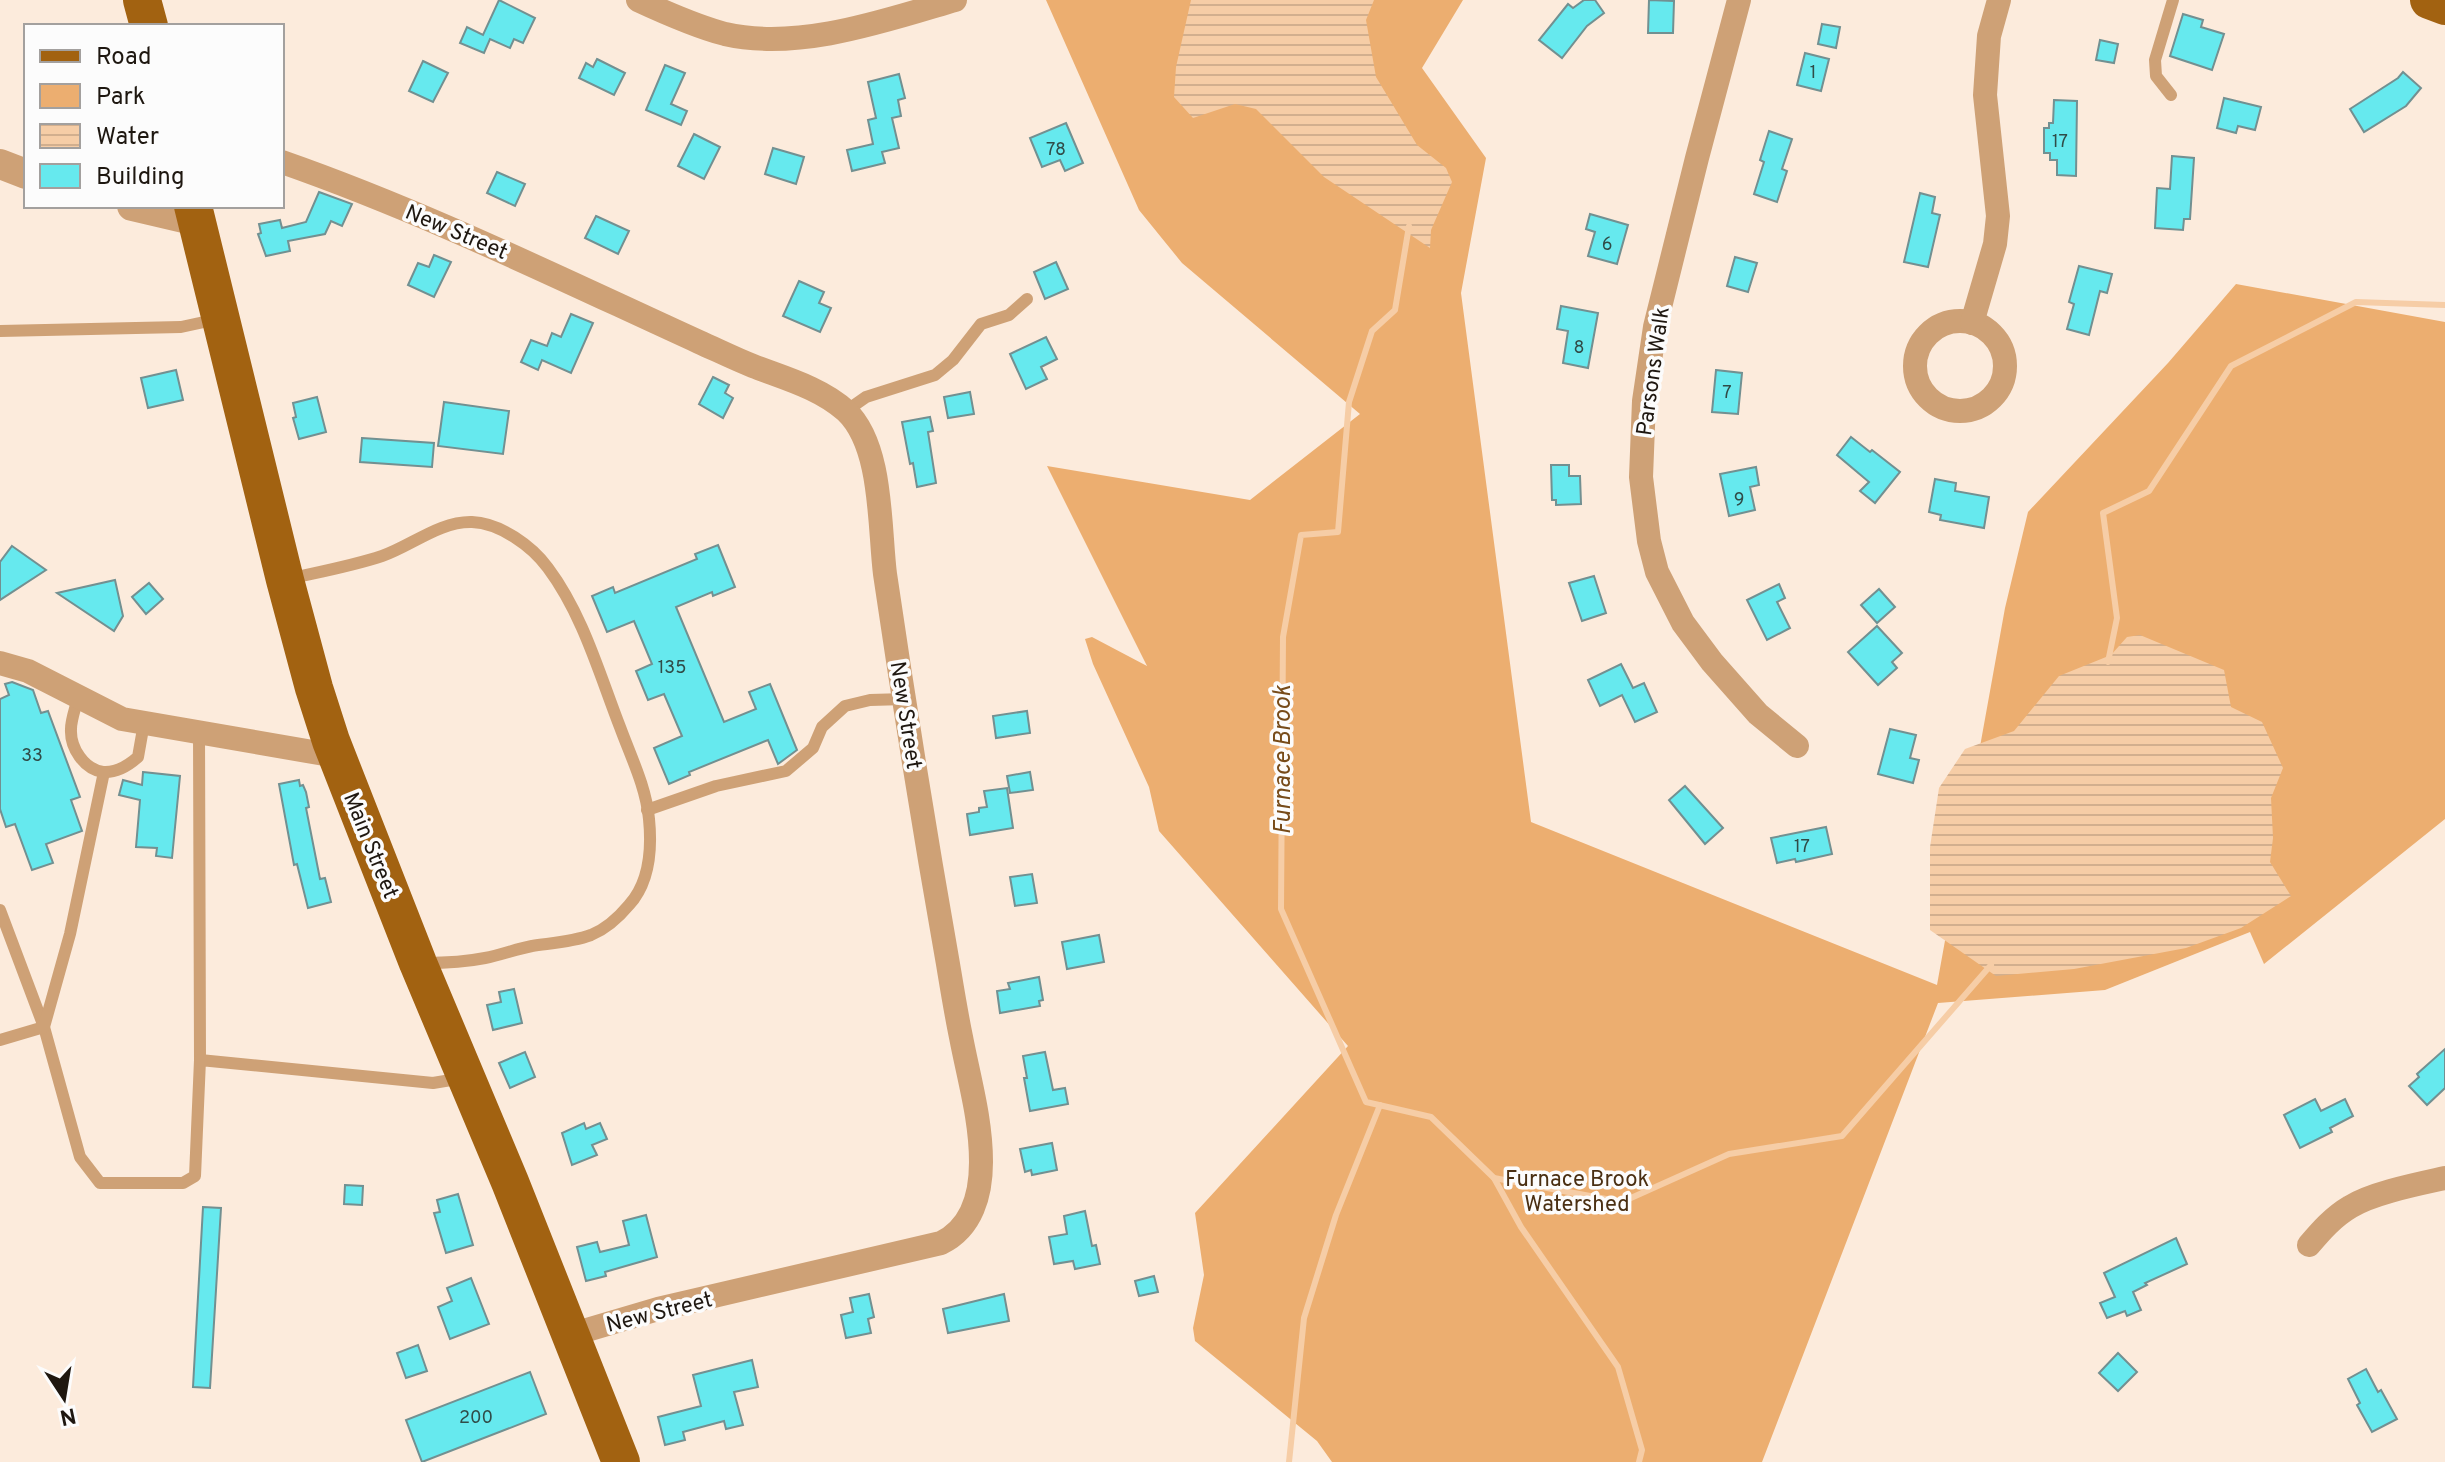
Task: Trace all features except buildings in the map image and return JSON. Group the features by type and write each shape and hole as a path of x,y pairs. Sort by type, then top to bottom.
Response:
{"main road":[{"path":"142,0 148,24"},
{"path":"2429,0 2445,6"},
{"name":"Main Street","path":"195,213 285,580 336,756 621,1462"}],"street":[{"path":"638,0 725,34 782,40 816,36 955,0"},
{"name":"Parsons Walk","path":"1739,0 1651,351 1641,439 1644,509 1657,572 1683,623 1705,654 1758,714 1797,746"},
{"path":"1972,323 1995,244 1998,216 1985,95 1989,36 1999,0"},
{"name":"New Street","path":"284,163 454,229 721,352 808,388 846,411 862,432 873,459 885,571 942,935 979,1120 978,1192 969,1218 953,1238 941,1243 658,1309 570,1335"},
{"path":"0,164 24,173"},
{"path":"150,208 195,213"},
{"path":"0,663 28,671 122,719 336,756"},
{"path":"2309,1245 2329,1222 2351,1206 2397,1189 2445,1178"}],"lane":[{"path":"2171,95 2156,76 2155,60 2173,0"},
{"path":"846,411 866,397 935,375 953,360 981,324 1009,315 1027,299"},
{"path":"0,331 181,327 221,319"},
{"path":"285,580 383,555 443,527 472,522 512,536 530,548 547,566 574,613 643,787 650,852 643,885 631,904 614,921 595,933 575,940 532,946 476,960 418,963"},
{"path":"78,697 71,730 75,750 86,765 104,772 125,767 138,757 144,723"},
{"path":"647,810 716,786 786,771 813,748 822,727 845,706 870,700 905,699"},
{"path":"0,910 44,1027 80,1157 100,1183 183,1183 195,1176 200,1060 199,732"},
{"path":"44,1027 70,934 104,772"},
{"path":"0,1040 44,1027"},
{"path":"200,1060 433,1083 466,1077"}],"green space":[{"name":"Furnace Brook Watershed","path":"1046,0 1463,0 1422,68 1486,158 1461,293 1531,822 1937,985 2005,608 2028,512 2168,363 2236,284 2445,322 2445,819 2264,964 2250,932 2105,990 1938,1003 1762,1462 1332,1462 1317,1441 1195,1341 1193,1328 1204,1275 1195,1213 1348,1046 1159,831 1149,787 1093,664 1085,639 1092,637 1147,666 1047,466 1250,500 1360,414 1182,263 1139,210"}],"water":[{"path":"1191,0 1374,0 1366,20 1376,77 1417,145 1446,168 1452,182 1431,230 1430,248 1324,177 1256,109 1235,104 1193,118 1174,97 1176,67"},
{"path":"2140,635 2224,670 2231,707 2262,722 2283,768 2271,798 2273,838 2270,862 2291,896 2241,928 2186,948 2074,969 1996,976 1930,930 1930,847 1939,788 1965,749 2014,731 2059,676 2111,655 2127,637"}],"waterway":[{"name":"Furnace Brook","path":"1409,226 1395,310 1372,331 1349,402 1338,532 1301,535 1283,637 1281,909 1366,1102 1431,1117 1494,1178 1521,1227 1618,1367 1642,1450 1639,1462"},
{"path":"2108,662 2117,618 2103,513 2149,491 2231,366 2356,302 2445,305"},
{"path":"1494,1178 1622,1202 1729,1154 1842,1136 1991,965"},
{"path":"1289,1462 1304,1318 1336,1215 1380,1105"}]}
